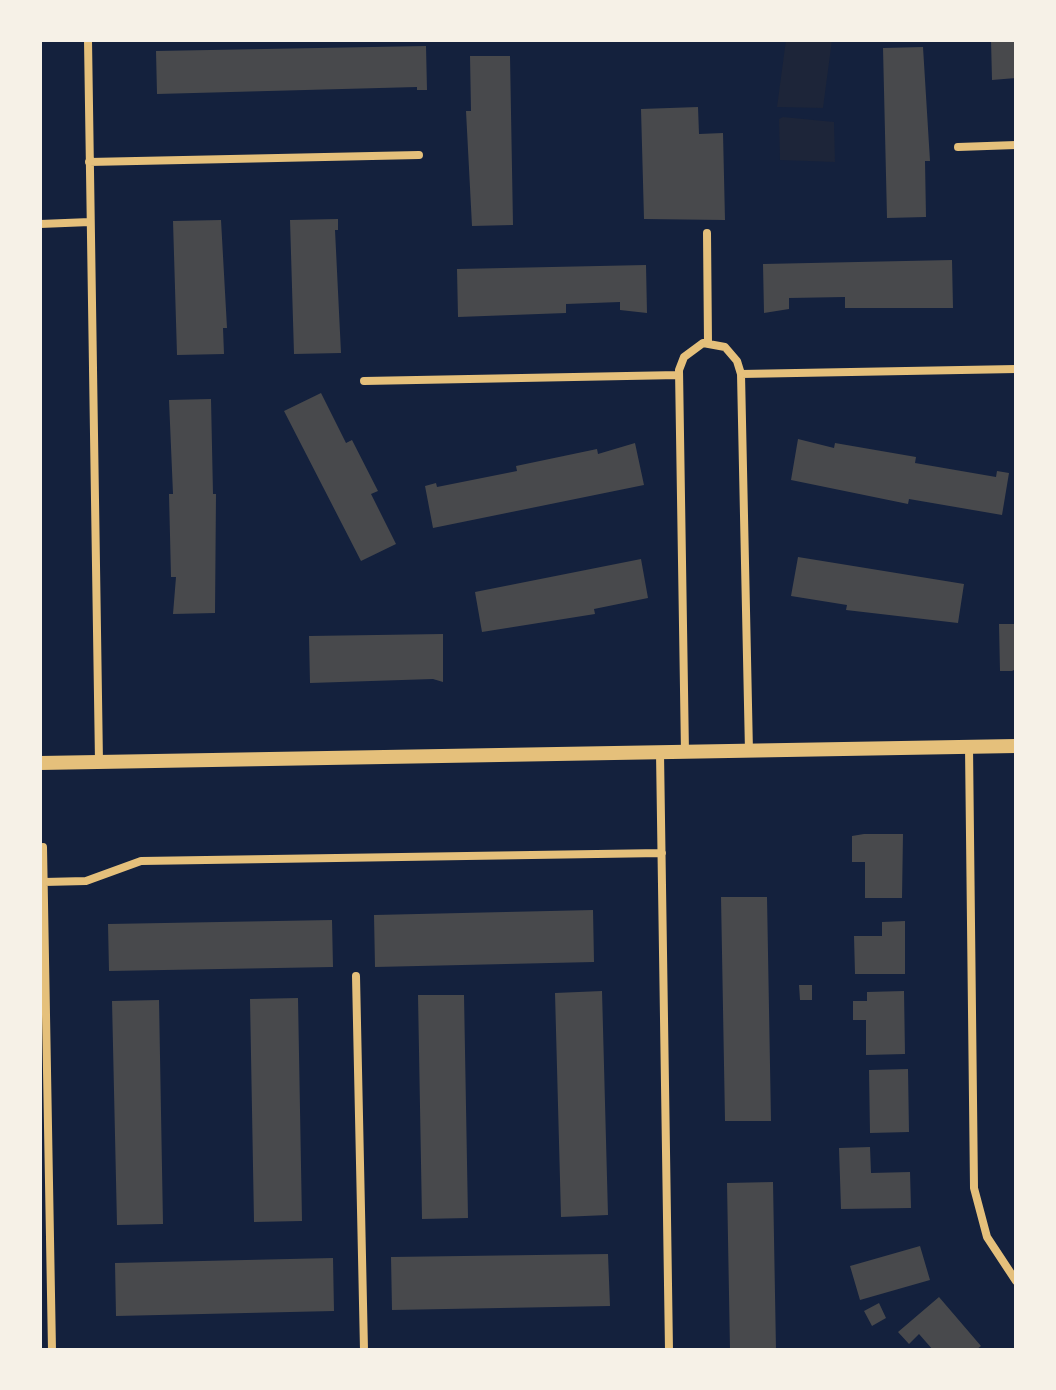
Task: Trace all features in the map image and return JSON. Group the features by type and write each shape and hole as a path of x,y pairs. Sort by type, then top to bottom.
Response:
{"street":[{"path":"88,40 99,762"},
{"path":"958,147 1016,145"},
{"path":"89,162 419,155"},
{"path":"40,224 90,222"},
{"path":"707,233 708,343"},
{"path":"685,753 679,375 684,357 697,345 708,343 725,347 737,361 741,374 749,752"},
{"path":"741,374 1016,369"},
{"path":"364,381 679,375"},
{"path":"40,763 1016,746"},
{"path":"969,747 974,1188 987,1237 1016,1281"},
{"path":"660,753 669,1350"},
{"path":"43,847 52,1350"},
{"path":"44,882 86,881 141,861 662,853"},
{"path":"356,976 364,1350"}],"shaded area":[{"path":"786,40 832,40 823,108 777,107"},
{"path":"779,119 834,122 835,162 780,160"}],"building":[{"path":"991,40 1016,40 1016,78 992,80"},
{"path":"426,46 427,90 417,90 417,87 157,94 156,51"},
{"path":"923,47 930,161 925,161 926,217 887,218 883,48"},
{"path":"470,56 510,56 513,225 472,226 466,111 471,111"},
{"path":"698,107 699,134 723,133 725,220 644,219 641,109"},
{"path":"338,219 338,230 335,230 341,353 294,354 290,220"},
{"path":"221,220 227,328 223,328 224,354 177,355 173,221"},
{"path":"952,260 953,308 845,308 845,297 789,298 789,309 764,313 763,264"},
{"path":"646,265 647,313 620,310 620,302 566,304 566,313 458,317 457,269"},
{"path":"321,393 346,443 352,440 378,491 371,494 396,544 361,561 284,411"},
{"path":"211,399 213,494 216,494 215,613 173,614 176,577 171,577 169,494 173,494 169,400"},
{"path":"798,439 834,448 835,443 916,457 915,463 996,477 997,471 1009,473 1002,515 909,499 908,504 791,480"},
{"path":"635,443 644,485 433,528 425,486 436,483 437,487 517,471 516,466 597,449 598,454"},
{"path":"798,557 964,584 958,623 846,610 847,605 791,596"},
{"path":"641,559 648,598 594,609 595,614 482,632 475,592"},
{"path":"999,624 1016,624 1016,669 1012,671 1000,671"},
{"path":"443,634 443,682 433,679 310,683 309,636"},
{"path":"903,834 902,898 865,898 865,862 852,862 852,836"},
{"path":"721,897 767,897 771,1121 725,1121"},
{"path":"593,910 594,962 375,967 374,915"},
{"path":"332,920 333,967 109,971 108,924"},
{"path":"905,921 905,974 855,974 854,936 882,936 882,922"},
{"path":"799,985 812,985 812,1000 800,1000"},
{"path":"602,991 608,1215 561,1217 555,993"},
{"path":"904,991 905,1054 866,1055 866,1020 853,1020 853,1001 867,1001 867,992"},
{"path":"418,995 464,995 468,1218 422,1219"},
{"path":"298,998 302,1221 254,1222 250,999"},
{"path":"159,1000 163,1224 117,1225 112,1001"},
{"path":"908,1069 909,1132 870,1133 869,1070"},
{"path":"870,1147 871,1173 910,1172 911,1208 841,1209 839,1148"},
{"path":"773,1182 776,1350 730,1350 727,1183"},
{"path":"920,1246 930,1280 860,1300 850,1266"},
{"path":"608,1254 610,1306 392,1310 391,1257"},
{"path":"333,1258 334,1311 116,1316 115,1263"},
{"path":"939,1297 981,1346 976,1350 933,1350 919,1334 909,1344 898,1332"},
{"path":"879,1303 886,1318 872,1326 864,1311"}]}
